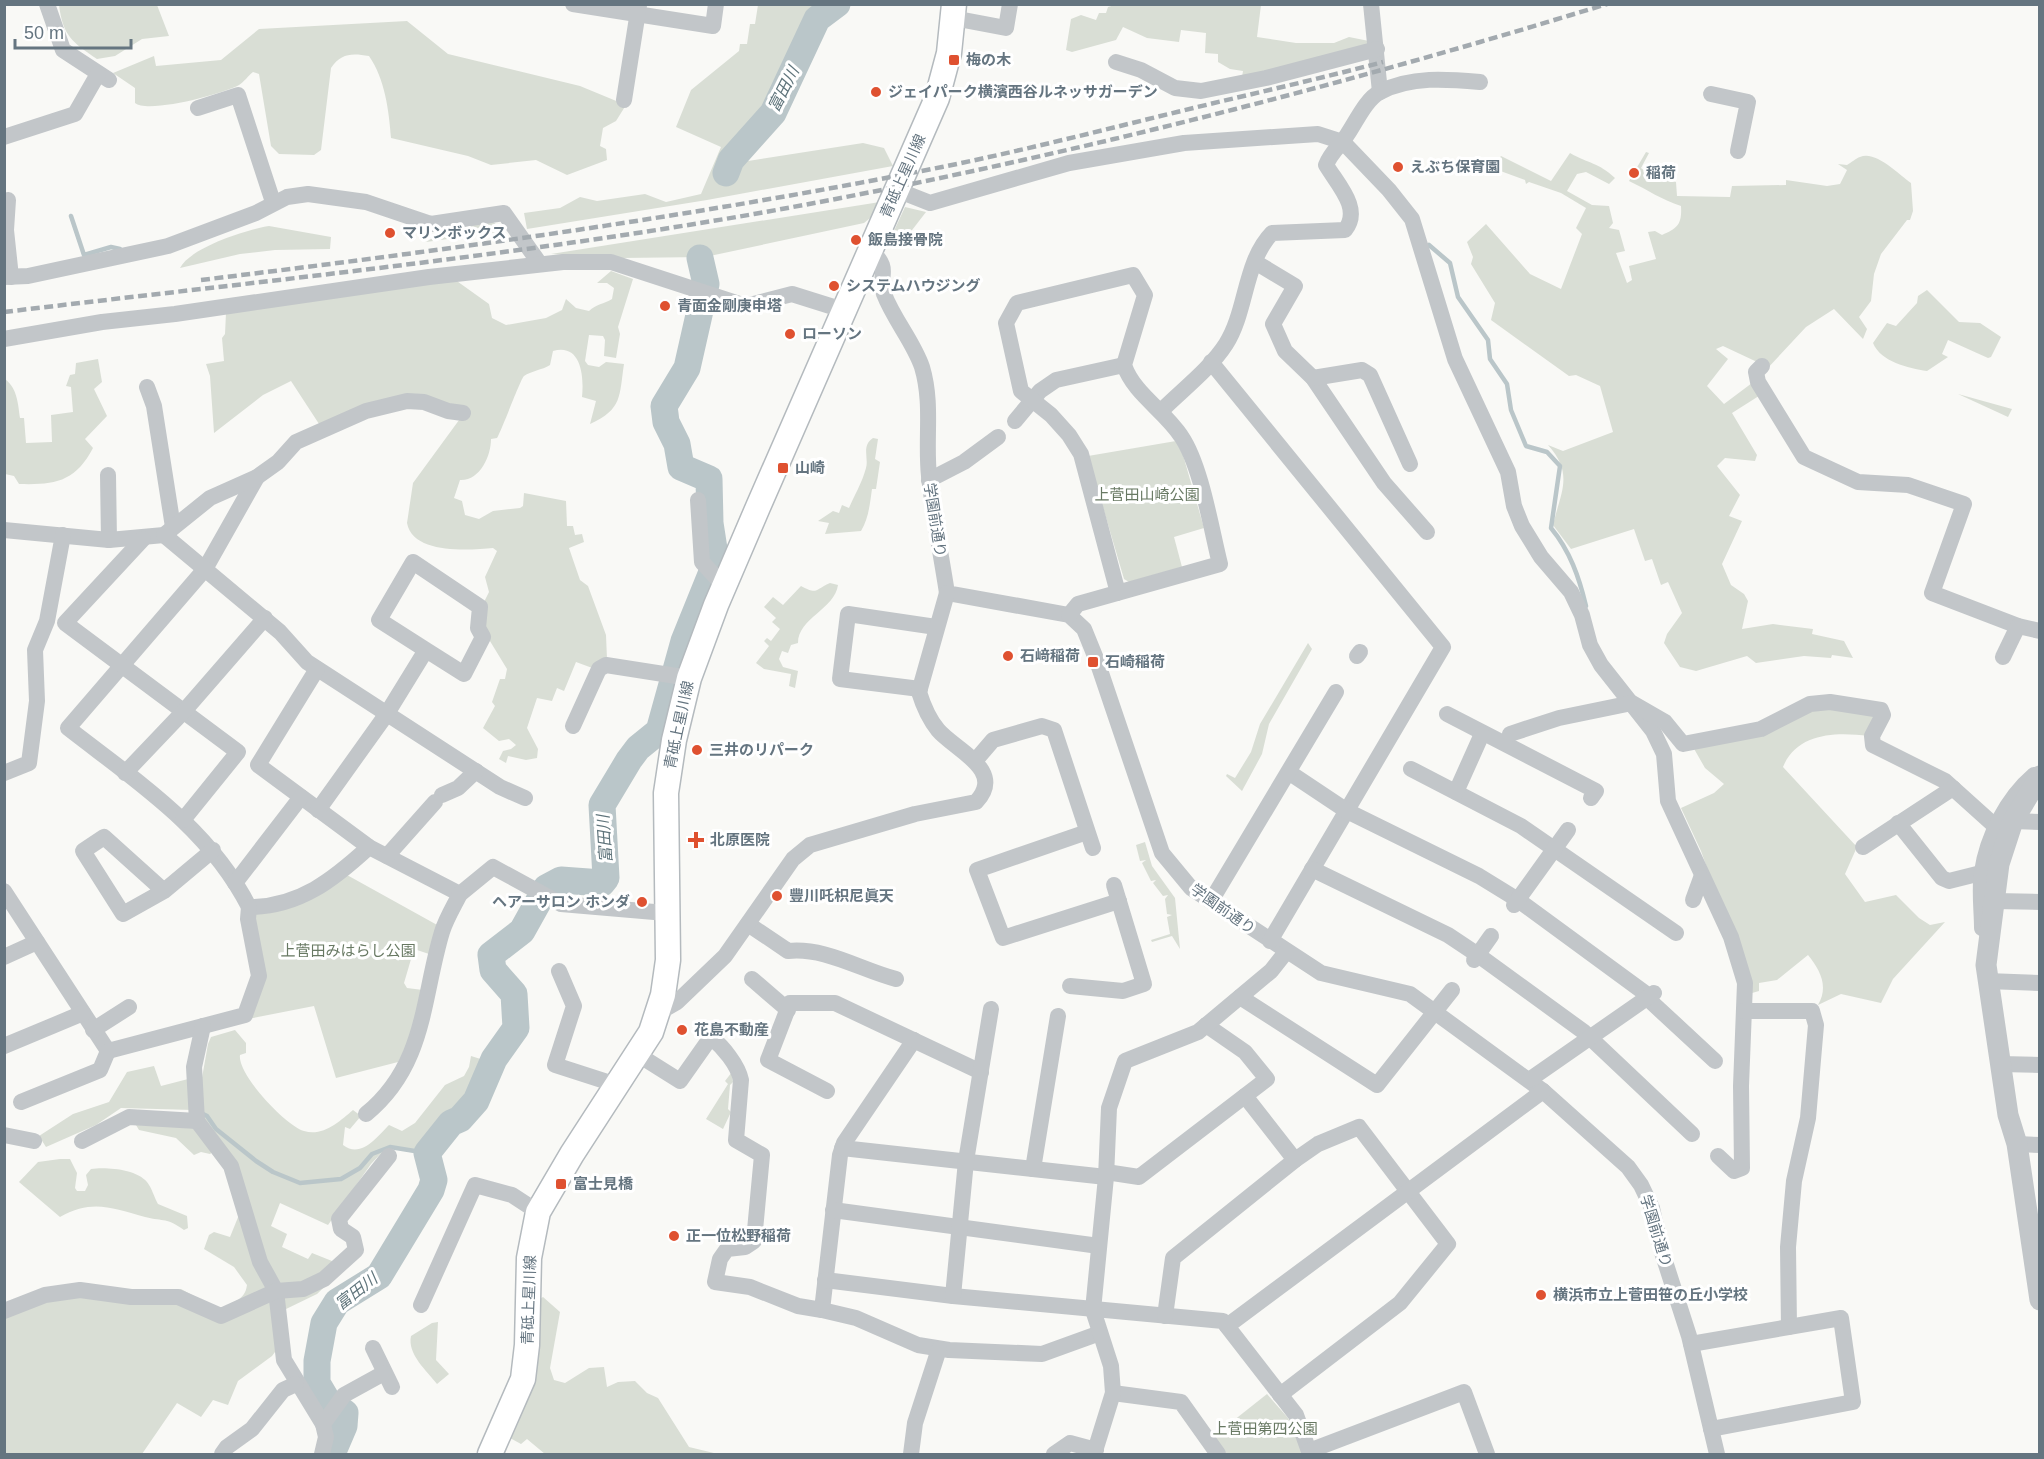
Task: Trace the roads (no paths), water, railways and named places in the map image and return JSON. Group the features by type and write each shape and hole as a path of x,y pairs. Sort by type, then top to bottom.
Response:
{"main road":[{"name":"青砥上星川線","path":"490,1455 523,1379 528,1345 529,1258 538,1212 572,1154 651,1032 667,978 666,793 674,740 679,675 724,586 944,78 953,11"}],"street":[{"path":"4,137 75,114 104,77 63,50 47,4"},
{"path":"573,4 639,10 713,26 716,4"},
{"path":"953,11 1006,28 1010,4"},
{"path":"1371,4 1380,92"},
{"path":"624,100 639,10"},
{"path":"1116,62 1141,70 1175,88 1201,91 1266,78 1377,49"},
{"path":"1161,411 1227,343 1255,262 1264,242 1272,233 1345,230 1353,220 1353,210 1326,165 1330,155 1343,142 1368,104 1380,92 1429,78 1480,82"},
{"path":"1711,94 1748,102 1738,152"},
{"path":"198,108 238,95 273,202"},
{"path":"897,190 930,203 1069,163 1185,143 1318,134 1343,142 1389,190 1412,219 1455,359 1508,472 1514,506 1522,526 1541,557 1571,592 1582,615 1590,645 1601,665 1653,731 1664,754 1668,801 1701,878 1731,937 1744,983 1744,1011 1737,1082 1742,1168 1734,1171 1718,1156"},
{"path":"8,200 6,230 8,277 28,276 168,246 256,213 273,202 308,194 366,202 431,224 504,213 540,264"},
{"name":"学園前通り","path":"870,249 880,259 884,268 883,292 914,347 922,368 930,408 929,480 947,593"},
{"path":"4,339 102,322 540,264 611,262 746,306 792,294 843,310"},
{"path":"1255,262 1295,286 1273,324 1285,351 1313,378 1384,483 1427,532"},
{"path":"658,1012 677,1002 725,956 793,859 810,845 915,814 976,802 983,794 986,781 975,761 938,730 923,704 920,689 947,593 1069,615 1078,604 1118,593 1220,564 1191,451 1161,411 1133,386 1124,365 1145,295 1133,275 1017,303 1006,323 1021,391 1051,415 1069,435 1081,454 1118,593"},
{"path":"1210,362 1443,647 1419,699 1387,755 1347,811 1270,942"},
{"path":"1015,421 1040,391 1056,380 1124,365"},
{"path":"1762,366 1756,372 1758,382 1804,457 1858,482 1908,484 1965,504 1932,593 2018,626 2040,631"},
{"path":"1313,378 1362,370 1370,375 1410,464"},
{"path":"147,387 154,406 168,531 205,569 265,618 307,662 386,715 476,771 525,798"},
{"path":"4,530 109,540 143,539 168,531 210,498 257,477 278,462 296,442 366,411 407,401 424,402 448,411 464,413"},
{"path":"929,480 964,462 998,437"},
{"path":"108,475 109,540"},
{"path":"108,1051 245,1016 259,976 248,919 249,907 213,850 183,820 68,728 205,569 257,477"},
{"path":"698,500 702,562 724,586"},
{"path":"4,773 29,763 37,701 35,650 47,621 63,536"},
{"path":"143,539 65,623 120,666 185,710 238,752 183,820"},
{"path":"413,562 480,607 478,628 483,637 464,674 426,650 379,620 413,562"},
{"path":"920,689 840,679 848,614 936,627"},
{"name":"学園前通り","path":"1069,615 1084,629 1097,661 1162,853 1191,888 1320,973 1410,994 1543,1091 1611,1149 1641,1185 1652,1208 1661,1249 1691,1344 1717,1455"},
{"path":"125,773 185,710 265,618"},
{"path":"2003,657 2018,626"},
{"path":"318,810 386,715 426,650"},
{"path":"573,726 599,669 606,665 679,675"},
{"path":"317,669 258,765 369,847 460,894"},
{"path":"1211,902 1290,773 1336,692"},
{"path":"1510,734 1559,718 1632,703 1665,722 1683,744 1761,729 1810,704 1830,702 1881,710 1883,719 1872,736 1873,744 1945,781 2004,824 2040,822"},
{"path":"1448,714 1482,734 1596,791 1591,798"},
{"path":"975,761 993,740 1042,726 1054,730 1090,840 977,870 1003,938 1117,893 1144,984 1123,991 1070,986"},
{"path":"1456,792 1482,734"},
{"path":"1411,769 1521,826 1676,933"},
{"path":"1991,932 1982,928 1981,873 2023,784 2040,770"},
{"path":"387,856 438,798 458,788 476,771"},
{"path":"1290,773 1347,811 1479,876 1650,996 1715,1061"},
{"path":"2040,776 2004,824 1986,965 2000,1064 2034,1230 2040,1300"},
{"path":"1863,847 1953,788"},
{"path":"235,882 301,797"},
{"path":"1898,823 1942,878 1949,881 1981,873"},
{"path":"1516,903 1568,830"},
{"path":"164,891 104,837 83,851 123,914 164,891 213,850"},
{"path":"249,907 305,897 337,877 369,847"},
{"path":"366,1114 387,1097 412,1053 422,1025 442,930 460,894 493,867 561,904 666,913"},
{"path":"1312,869 1448,935 1476,958 1590,1038 1692,1134"},
{"path":"1693,900 1701,878"},
{"path":"4,891 108,1051"},
{"path":"1994,901 2040,902"},
{"path":"748,924 788,951 799,950 836,957 868,972 896,979"},
{"path":"1476,958 1491,936"},
{"path":"4,957 37,942"},
{"path":"1054,1455 1070,1443 1095,1452 1113,1393 1111,1366 1093,1310 1106,1174 1109,1108 1125,1061 1198,1032 1271,971 1286,952"},
{"path":"559,971 574,1006 555,1065 617,1086"},
{"path":"752,979 788,1010"},
{"path":"1987,981 2040,983"},
{"path":"1240,997 1377,1085 1452,990"},
{"path":"1529,1080 1650,996"},
{"path":"827,1091 768,1060 790,1003 800,1001 835,1003 981,1072"},
{"path":"93,1030 129,1007"},
{"path":"953,1296 966,1161 991,1009"},
{"path":"1744,1011 1812,1011 1816,1025 1808,1118 1794,1181 1788,1247 1789,1328"},
{"path":"4,1046 83,1013"},
{"path":"1033,1169 1058,1016"},
{"path":"842,1148 1033,1169 1139,1177 1267,1079 1245,1052 1206,1025"},
{"path":"203,1026 194,1067 196,1121 231,1166 260,1263 276,1291 284,1360 296,1384 326,1420"},
{"path":"637,1054 680,1081 711,1037 739,1072 741,1080 736,1140 762,1155 754,1241 745,1247 727,1249 720,1259 715,1282 750,1287 798,1306 856,1318 918,1345 939,1349 1035,1355 1100,1333"},
{"path":"822,1310 842,1148 914,1040"},
{"path":"21,1102 100,1070 108,1051"},
{"path":"2000,1064 2040,1065"},
{"path":"1227,1326 1543,1091"},
{"path":"1245,1095 1295,1160"},
{"path":"82,1141 129,1117 196,1121"},
{"path":"1165,1316 1173,1258 1295,1160 1318,1144 1359,1127 1448,1244 1400,1303 1280,1395"},
{"path":"4,1135 34,1141"},
{"path":"2017,1144 2040,1145"},
{"path":"4,1311 45,1295 80,1290 130,1297 178,1297 221,1316 276,1291 303,1289 324,1280 356,1250 353,1237 341,1229 339,1219 389,1156"},
{"path":"421,1305 475,1185 512,1196 538,1212"},
{"path":"833,1210 1099,1246"},
{"path":"825,1280 953,1296 1223,1321 1296,1415 1309,1453 1464,1392 1487,1455"},
{"path":"1691,1344 1841,1318 1853,1402 1711,1429"},
{"path":"322,1455 326,1437 326,1420 344,1395 388,1380 373,1348"},
{"path":"911,1455 915,1423 939,1349"},
{"path":"222,1455 227,1447 252,1429 283,1390 296,1384"},
{"path":"1113,1393 1181,1402 1218,1455"}],"waterway":[{"name":"富田川","path":"726,173 731,160 773,113 817,19 837,4"},
{"path":"71,216 84,255 111,247 120,249"},
{"path":"1429,245 1450,263 1458,297 1488,340 1490,359 1507,384 1511,410 1526,446 1547,452 1560,466 1551,528 1564,546 1573,565 1586,606"},
{"name":"富田川","path":"332,1454 344,1426 345,1413 327,1400 317,1383 317,1361 324,1323 337,1302 379,1276 431,1190 434,1180 427,1153 451,1123 460,1119 476,1101 494,1059 516,1028 514,994 493,970 491,955 522,931 546,888 561,880 602,883 606,878 602,805 638,748 659,731 684,641 716,562 710,523 709,479 681,467 677,444 666,422 664,406 687,368 706,284 700,258"},
{"path":"201,1113 207,1116 216,1129 256,1161 273,1172 300,1183 341,1179 360,1168 372,1154 390,1147 427,1153"}],"railway":[{"path":"4,312 380,268 567,243 754,214 862,194 1077,148 1290,95 1607,4"},
{"path":"201,280 573,231 850,185 1031,148 1383,62"}],"place":[{"name":"梅の木","path":"954,60"},
{"name":"ジェイパーク横濱西谷ルネッサガーデン","path":"876,92"},
{"name":"えぶち保育園","path":"1398,167"},
{"name":"稲荷","path":"1634,173"},
{"name":"マリンボックス","path":"390,233"},
{"name":"飯島接骨院","path":"856,240"},
{"name":"システムハウジング","path":"834,286"},
{"name":"青面金剛庚申塔","path":"665,306"},
{"name":"ローソン","path":"790,334"},
{"name":"山崎","path":"783,468"},
{"name":"石﨑稲荷","path":"1008,656"},
{"name":"石崎稲荷","path":"1093,662"},
{"name":"三井のリパーク","path":"697,750"},
{"name":"北原医院","path":"696,840"},
{"name":"豐川吒枳尼眞天","path":"777,896"},
{"name":"ヘアーサロン ホンダ","path":"642,902"},
{"name":"花島不動産","path":"682,1030"},
{"name":"富士見橋","path":"561,1184"},
{"name":"正一位松野稲荷","path":"674,1236"},
{"name":"横浜市立上菅田笹の丘小学校","path":"1541,1295"}],"park label":[{"name":"上菅田山崎公園","path":"1147,495"},
{"name":"上菅田みはらし公園","path":"348,951"},
{"name":"上菅田第四公園","path":"1265,1429"}]}
